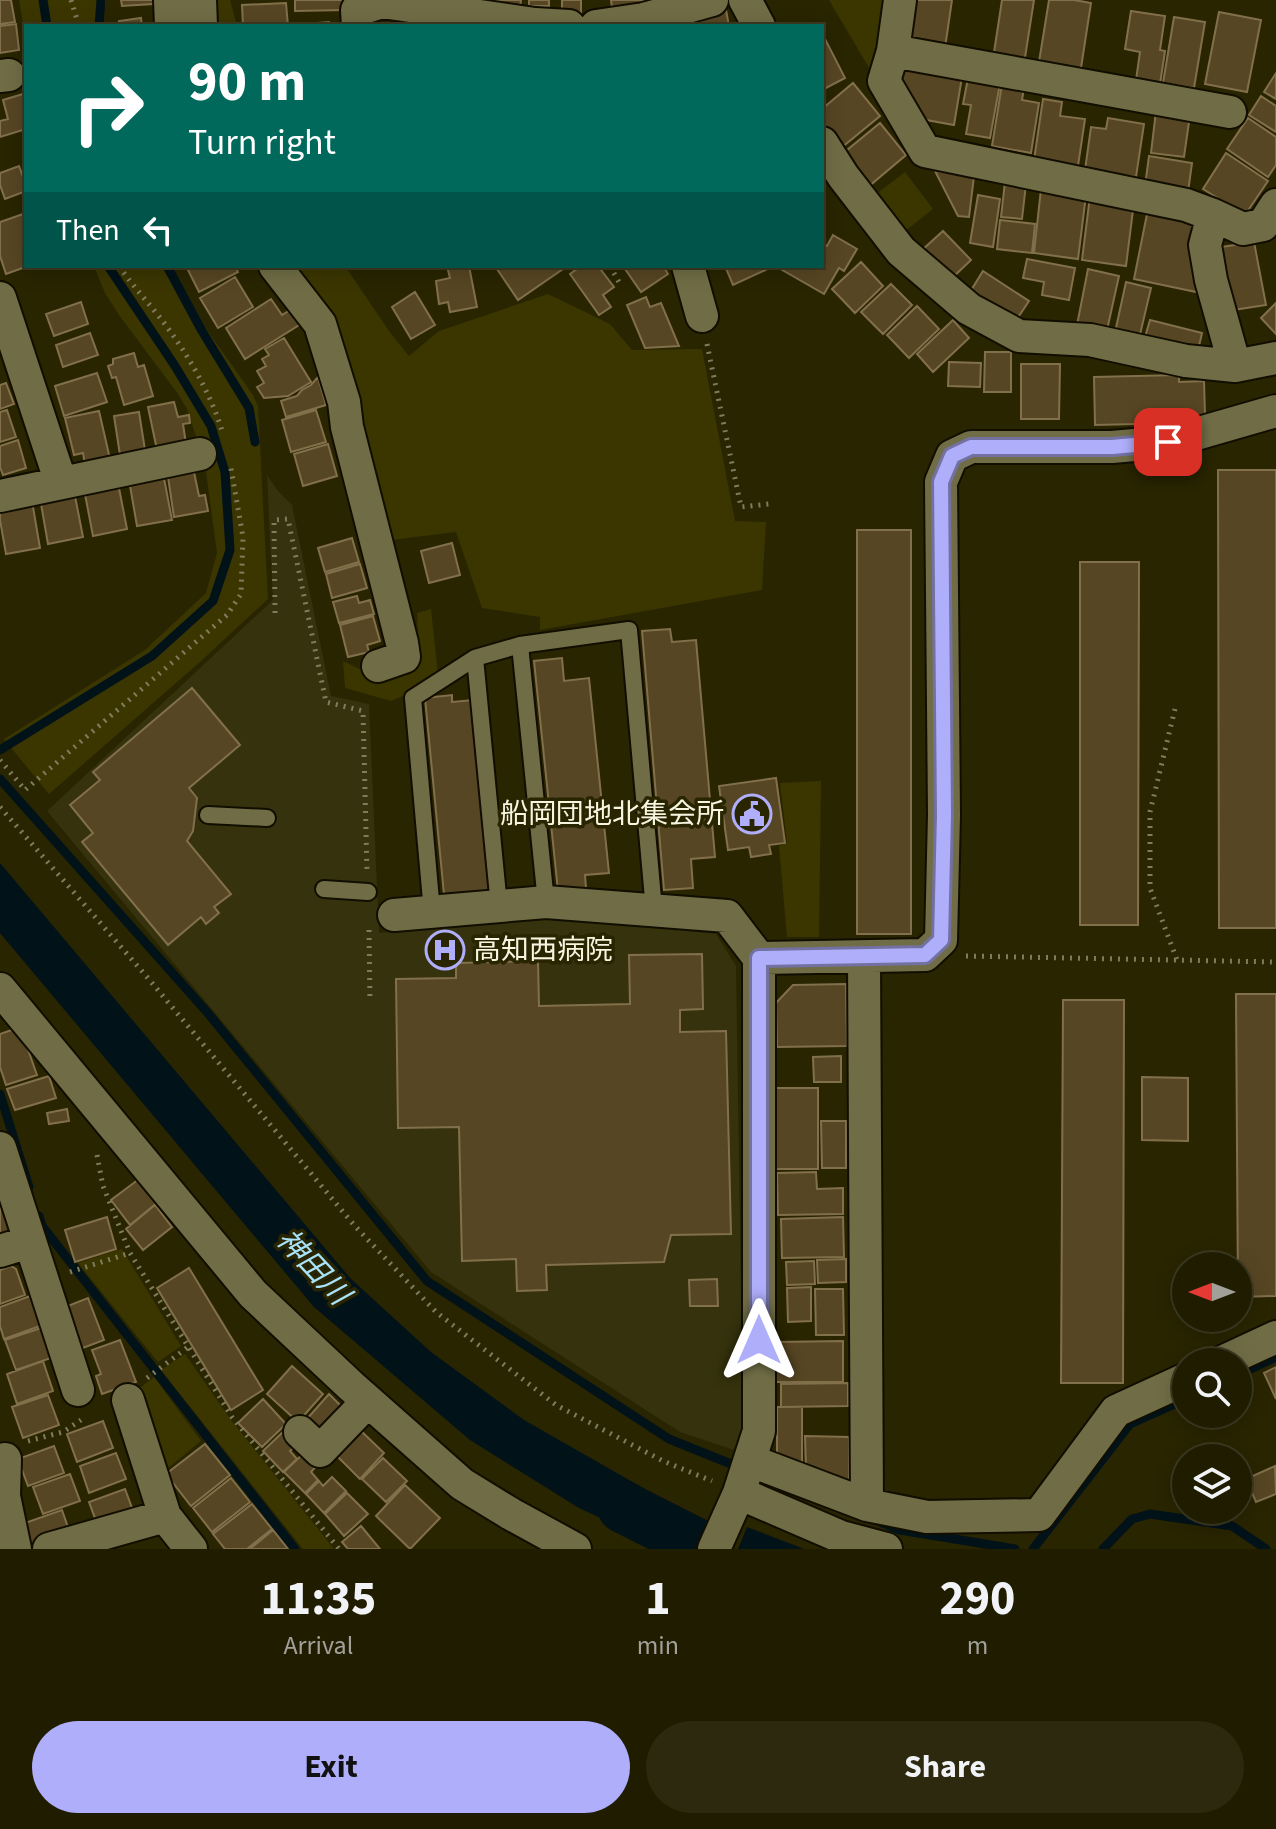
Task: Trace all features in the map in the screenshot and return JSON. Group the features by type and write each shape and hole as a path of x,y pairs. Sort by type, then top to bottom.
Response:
{"street":[{"path":"170,0 171,24"},
{"path":"200,0 201,24"},
{"path":"602,17 645,23 712,0"},
{"path":"745,0 758,24"},
{"path":"900,0 893,51 884,81 925,151 1186,205 1243,229 1263,225 1276,205"},
{"path":"358,24 357,10 382,2 453,6 532,24"},
{"path":"893,51 1230,112"},
{"path":"824,146 901,251 969,309 1019,336 1090,340 1186,361 1235,366 1276,358"},
{"path":"1213,215 1205,245 1211,280 1235,366"},
{"path":"277,268 320,324 344,402 347,427 365,489 404,657 378,666"},
{"path":"689,268 702,316"},
{"path":"0,298 61,483"},
{"path":"759,958 925,955 941,940 944,800 941,482 952,456 971,447 1112,447 1168,442 1276,411"},
{"path":"0,496 218,452"},
{"path":"394,915 546,902 727,916 759,958 759,1431 751,1461 714,1549"},
{"path":"864,957 867,1505"},
{"path":"0,989 253,1294 462,1484 575,1549"},
{"path":"0,1148 15,1246 78,1390"},
{"path":"1252,1348 1276,1337"},
{"path":"751,1461 867,1505 927,1517 1039,1515 1116,1411 1172,1385"},
{"path":"128,1400 165,1516 191,1549"},
{"path":"319,1450 368,1401"},
{"path":"5,1459 4,1496 15,1549"},
{"path":"736,1499 841,1537 886,1549"},
{"path":"49,1549 98,1542 165,1516"}],"lane":[{"path":"432,912 413,698 475,658 520,645 629,630 654,910"},
{"path":"520,645 546,902"},
{"path":"475,658 499,906"},
{"path":"208,815 267,818"},
{"path":"324,889 368,892"}],"path":[{"path":"71,0 78,24"},
{"path":"0,760 25,790 227,615 241,594 243,537 218,452 219,420 202,384 162,320 121,268"},
{"path":"611,268 619,282"},
{"path":"702,316 741,507 769,504"},
{"path":"275,613 274,520 288,519 326,702 363,711 370,1001"},
{"path":"1175,709 1150,812 1150,888 1177,960"},
{"path":"0,807 354,1225 436,1312 556,1405 736,1499"},
{"path":"941,940 952,956 1276,962"},
{"path":"112,1123 95,1146 103,1186 130,1253 232,1417 339,1549"},
{"path":"71,1272 130,1253"},
{"path":"151,1375 188,1347"}],"shaded area":[{"path":"19,0 106,0 103,24 24,24 24,29"},
{"path":"216,0 230,0 236,24 216,24"},
{"path":"829,0 894,0 875,78"},
{"path":"905,172 933,209 900,235 871,198"},
{"path":"95,268 173,268 207,330 253,395 258,406 268,599 49,794 4,739 145,650 206,593 217,553 205,464 187,409 105,293"},
{"path":"295,268 346,268 409,356 439,331 548,294 610,324 632,350 702,349 735,521 766,522 762,590 540,630 540,617 482,608 456,532 391,540"},
{"name":"高知西病院","path":"267,475 292,505 331,696 369,704 379,933 557,917 716,934 736,966 743,1424 734,1450 680,1432 431,1272 47,811 273,600"},
{"path":"431,609 438,674 419,689 391,701 345,688 343,661 378,678 419,661 417,613"},
{"path":"821,781 819,937 787,937 779,846 787,843 780,783"},
{"path":"122,1249 181,1346 158,1362 78,1263"},
{"path":"185,1354 231,1420 334,1549 303,1549 161,1370"},
{"path":"154,1377 201,1441 162,1473 135,1392"}],"water":[{"path":"0,863 351,1279 431,1352 524,1420 694,1517 681,1549 667,1549 579,1508 470,1440 314,1307 0,933"},
{"path":"747,1527 804,1549 738,1549"}],"building":[{"path":"0,0 11,0 15,22 0,24"},
{"path":"121,0 153,0 153,4 122,6"},
{"path":"295,0 358,0 346,10 295,11"},
{"path":"469,0 521,0 520,8"},
{"path":"529,0 549,0 549,6 529,6"},
{"path":"562,0 581,0 581,12 562,12"},
{"path":"611,0 653,0 653,1 612,8"},
{"path":"915,0 952,0 945,48 909,43"},
{"path":"1002,0 1034,0 1024,64 993,59"},
{"path":"1049,0 1091,3 1081,68 1039,62"},
{"path":"286,3 288,24 243,24 242,5"},
{"path":"726,10 729,24 694,24 693,18"},
{"path":"1131,11 1165,16 1160,50 1165,51 1160,84 1136,80 1140,52 1125,49"},
{"path":"1219,12 1261,20 1247,92 1205,84"},
{"path":"1174,17 1205,22 1194,88 1163,83"},
{"path":"141,18 142,24 119,24 119,21"},
{"path":"16,24 19,50 0,53 0,26"},
{"path":"824,37 845,78 824,89"},
{"path":"905,60 963,71 954,125 921,119 900,88"},
{"path":"969,73 1001,78 990,138 966,134 971,105 963,104"},
{"path":"1276,73 1276,99 1264,92"},
{"path":"1003,78 1025,82 1022,100 1039,103 1031,153 992,146"},
{"path":"853,83 880,116 841,148 824,127 824,107"},
{"path":"24,94 24,130 0,137 0,121 8,119 3,100"},
{"path":"1261,96 1276,106 1276,132 1249,115"},
{"path":"1043,99 1062,102 1060,116 1085,119 1078,166 1034,160"},
{"path":"1156,111 1190,115 1184,157 1151,153"},
{"path":"1108,118 1144,124 1136,177 1085,170 1091,127 1106,129"},
{"path":"1248,118 1276,137 1276,165 1268,177 1227,149"},
{"path":"880,123 906,155 868,187 841,155"},
{"path":"1226,153 1268,181 1245,215 1203,189"},
{"path":"1149,156 1192,163 1188,192 1145,186"},
{"path":"19,166 24,192 5,199 0,173"},
{"path":"935,171 974,176 969,217 958,216"},
{"path":"1005,182 1026,184 1022,219 1001,217"},
{"path":"1041,189 1086,195 1078,259 1034,253"},
{"path":"978,195 1000,199 993,247 970,243"},
{"path":"1090,196 1134,202 1126,266 1082,260"},
{"path":"1148,209 1193,221 1201,265 1196,292 1134,279"},
{"path":"24,214 24,267 6,274 0,256 0,222"},
{"path":"1000,220 1035,224 1032,253 997,249"},
{"path":"943,231 971,260 950,280 922,250"},
{"path":"833,235 857,249 844,271 839,268 824,294 779,268 824,268 824,245 827,246"},
{"path":"1254,242 1266,305 1233,310 1221,247"},
{"path":"1027,259 1075,268 1069,300 1042,295 1044,282 1023,278"},
{"path":"861,262 883,286 855,313 832,289"},
{"path":"187,268 236,268 238,272 199,292"},
{"path":"448,268 469,268 477,307 450,312 448,302 439,304 436,281 450,278"},
{"path":"496,268 562,268 563,269 518,300"},
{"path":"578,268 600,268 614,287 603,295 611,307 599,315 570,274"},
{"path":"624,268 664,268 668,274 641,292"},
{"path":"726,268 770,268 733,285"},
{"path":"1088,269 1119,276 1107,330 1077,325"},
{"path":"983,271 1029,301 1015,322 970,292"},
{"path":"235,277 253,307 218,328 200,298"},
{"path":"1126,282 1151,288 1138,343 1114,337"},
{"path":"891,284 912,305 883,334 861,312"},
{"path":"415,292 435,325 411,339 392,307"},
{"path":"646,297 650,307 661,303 679,346 645,348 627,305"},
{"path":"271,299 282,315 295,307 304,322 245,359 226,328"},
{"path":"81,302 88,324 54,336 46,314"},
{"path":"1276,303 1276,334 1261,318"},
{"path":"917,306 939,329 909,358 887,335"},
{"path":"953,320 969,338 933,372 917,354"},
{"path":"1150,320 1202,333 1197,355 1145,337"},
{"path":"90,333 98,355 63,367 56,345"},
{"path":"284,338 311,382 288,396 264,398 257,387 264,383 257,371 266,366 262,359 269,355 265,349"},
{"path":"985,352 1011,352 1011,392 984,392"},
{"path":"134,353 138,367 144,365 153,396 124,405 116,377 112,378 108,366 113,364 113,359"},
{"path":"949,362 981,363 980,387 948,386"},
{"path":"1021,364 1060,364 1059,419 1021,419"},
{"path":"97,373 107,402 64,416 55,386"},
{"path":"1179,375 1179,382 1204,381 1205,415 1179,416 1179,423 1095,425 1094,377"},
{"path":"318,377 326,405 286,417 281,401 297,396"},
{"path":"6,383 14,404 0,409 0,385"},
{"path":"174,402 178,417 189,415 190,423 183,424 186,444 157,450 148,407"},
{"path":"7,410 16,437 0,442 0,412"},
{"path":"316,410 326,442 291,452 282,420"},
{"path":"99,411 110,459 85,465 83,453 74,455 65,418"},
{"path":"139,412 145,450 120,455 114,416"},
{"path":"18,440 26,468 3,475 0,446"},
{"path":"328,444 337,476 303,486 294,454"},
{"path":"1218,470 1276,470 1276,928 1219,928"},
{"path":"194,472 199,496 205,495 208,511 174,517 168,477"},
{"path":"163,473 172,520 137,526 129,480"},
{"path":"118,483 127,529 93,536 84,489"},
{"path":"74,491 83,537 48,544 40,498"},
{"path":"32,501 40,548 6,554 0,507"},
{"path":"857,530 911,530 911,934 857,934"},
{"path":"352,538 359,562 325,572 318,548"},
{"path":"452,543 460,575 429,583 421,551"},
{"path":"1080,562 1139,562 1138,925 1080,925"},
{"path":"360,564 367,588 332,598 326,574"},
{"path":"357,596 359,603 370,600 374,614 339,623 333,602"},
{"path":"373,616 380,641 367,645 369,652 348,657 340,625"},
{"path":"670,629 672,642 696,640 715,857 691,859 693,888 664,890 642,631"},
{"path":"562,658 564,681 589,678 609,873 585,875 586,888 558,891 534,661"},
{"path":"192,688 240,745 189,788 197,798 193,831 187,841 231,894 214,907 219,913 206,924 201,917 168,945 82,842 93,833 70,805 100,780 93,772"},
{"path":"452,695 452,702 473,700 491,893 445,905 425,698"},
{"name":"船岡団地北集会所","path":"776,778 785,843 769,845 771,854 751,857 749,847 728,850 719,786"},
{"name":"高知西病院","path":"702,954 703,1009 680,1010 680,1032 726,1031 731,1234 671,1235 664,1262 546,1265 547,1290 517,1291 516,1259 462,1261 459,1127 398,1128 396,979 456,978 456,963 538,961 539,1006 630,1004 629,955"},
{"path":"846,984 847,1046 777,1047 776,1003 793,985"},
{"path":"1236,994 1276,994 1276,1296 1252,1297 1252,1252 1238,1252"},
{"path":"1063,1000 1124,1000 1123,1383 1061,1383"},
{"path":"20,1027 37,1075 6,1085 0,1067 0,1034"},
{"path":"841,1056 841,1082 814,1082 813,1057"},
{"path":"49,1076 56,1098 15,1110 7,1089"},
{"path":"1142,1077 1188,1078 1188,1141 1142,1140"},
{"path":"775,1088 818,1088 818,1169 775,1169"},
{"path":"67,1109 69,1121 49,1124 47,1113"},
{"path":"821,1121 846,1121 846,1168 822,1168"},
{"path":"816,1172 817,1189 843,1188 843,1214 778,1215 777,1173"},
{"path":"139,1179 158,1202 130,1225 111,1200"},
{"path":"0,1200 12,1233 0,1237"},
{"path":"155,1205 172,1227 143,1250 126,1229"},
{"path":"107,1217 116,1249 75,1262 65,1230"},
{"path":"843,1217 844,1257 782,1258 781,1219"},
{"path":"846,1259 846,1282 818,1283 817,1260"},
{"path":"814,1261 815,1284 787,1285 786,1262"},
{"path":"11,1266 16,1269 25,1295 0,1304 0,1270"},
{"path":"189,1268 263,1390 231,1410 157,1288"},
{"path":"717,1279 718,1306 690,1306 689,1280"},
{"path":"811,1287 811,1321 788,1322 787,1288"},
{"path":"815,1289 843,1289 844,1335 816,1335"},
{"path":"30,1296 40,1326 4,1339 0,1307"},
{"path":"88,1298 104,1340 75,1351 60,1309"},
{"path":"41,1328 51,1358 16,1370 5,1340"},
{"path":"120,1340 136,1382 102,1394 96,1376 101,1374 92,1350"},
{"path":"843,1341 843,1382 776,1382 775,1342"},
{"path":"43,1361 53,1391 17,1404 7,1374"},
{"path":"292,1366 323,1394 298,1422 267,1394"},
{"path":"1276,1367 1276,1399 1264,1373"},
{"path":"848,1383 848,1406 781,1407 781,1384"},
{"path":"329,1394 345,1410 322,1435 306,1420"},
{"path":"48,1395 59,1425 23,1438 12,1407"},
{"path":"263,1399 286,1424 262,1447 238,1423"},
{"path":"777,1407 802,1407 802,1462 777,1462"},
{"path":"103,1421 113,1448 77,1462 67,1434"},
{"path":"358,1428 384,1453 360,1479 334,1453"},
{"path":"285,1430 298,1443 290,1451 297,1459 283,1472 263,1451"},
{"path":"805,1436 849,1437 849,1485 806,1470"},
{"path":"205,1444 230,1475 191,1506 166,1474"},
{"path":"54,1446 64,1473 28,1486 18,1459"},
{"path":"306,1451 318,1464 311,1472 318,1480 305,1493 284,1472"},
{"path":"116,1453 126,1479 89,1493 80,1466"},
{"path":"383,1458 407,1481 386,1502 362,1479"},
{"path":"1275,1466 1276,1494 1256,1502 1252,1493 1252,1476"},
{"path":"70,1474 80,1501 43,1514 33,1487"},
{"path":"332,1477 346,1491 324,1513 306,1494 319,1481 323,1486"},
{"path":"231,1478 250,1502 212,1532 193,1508"},
{"path":"405,1485 440,1518 410,1549 376,1516"},
{"path":"125,1489 135,1516 99,1529 89,1502"},
{"path":"347,1493 368,1514 344,1536 325,1514"},
{"path":"252,1504 272,1529 247,1549 225,1549 213,1534"},
{"path":"62,1510 71,1536 30,1547 22,1524"},
{"path":"361,1526 380,1549 348,1549 342,1542"},
{"path":"273,1530 288,1549 250,1549"}],"waterway":[{"path":"43,0 47,24"},
{"path":"99,24 101,0"},
{"path":"0,750 152,656 213,601 230,550 225,472 211,426 109,268"},
{"path":"168,268 249,408 255,442"},
{"path":"0,779 207,1012 427,1281 669,1439 741,1468"},
{"path":"0,1094 29,1187"},
{"path":"39,1216 42,1226 295,1549"},
{"path":"1252,1368 1276,1357"},
{"path":"1033,1549 1130,1424 1172,1405"},
{"name":"神田川","path":"623,1507 706,1549"},
{"path":"1103,1549 1132,1519 1150,1514 1232,1526 1266,1549"},
{"path":"878,1521 900,1530 1015,1549"}],"place":[{"name":"船岡団地北集会所","path":"752,814"},
{"name":"高知西病院","path":"445,950"}],"route":[{"path":"759,1340 759,958 925,955 941,940 944,815 941,482 952,456 971,447 1112,447 1168,442"}]}
